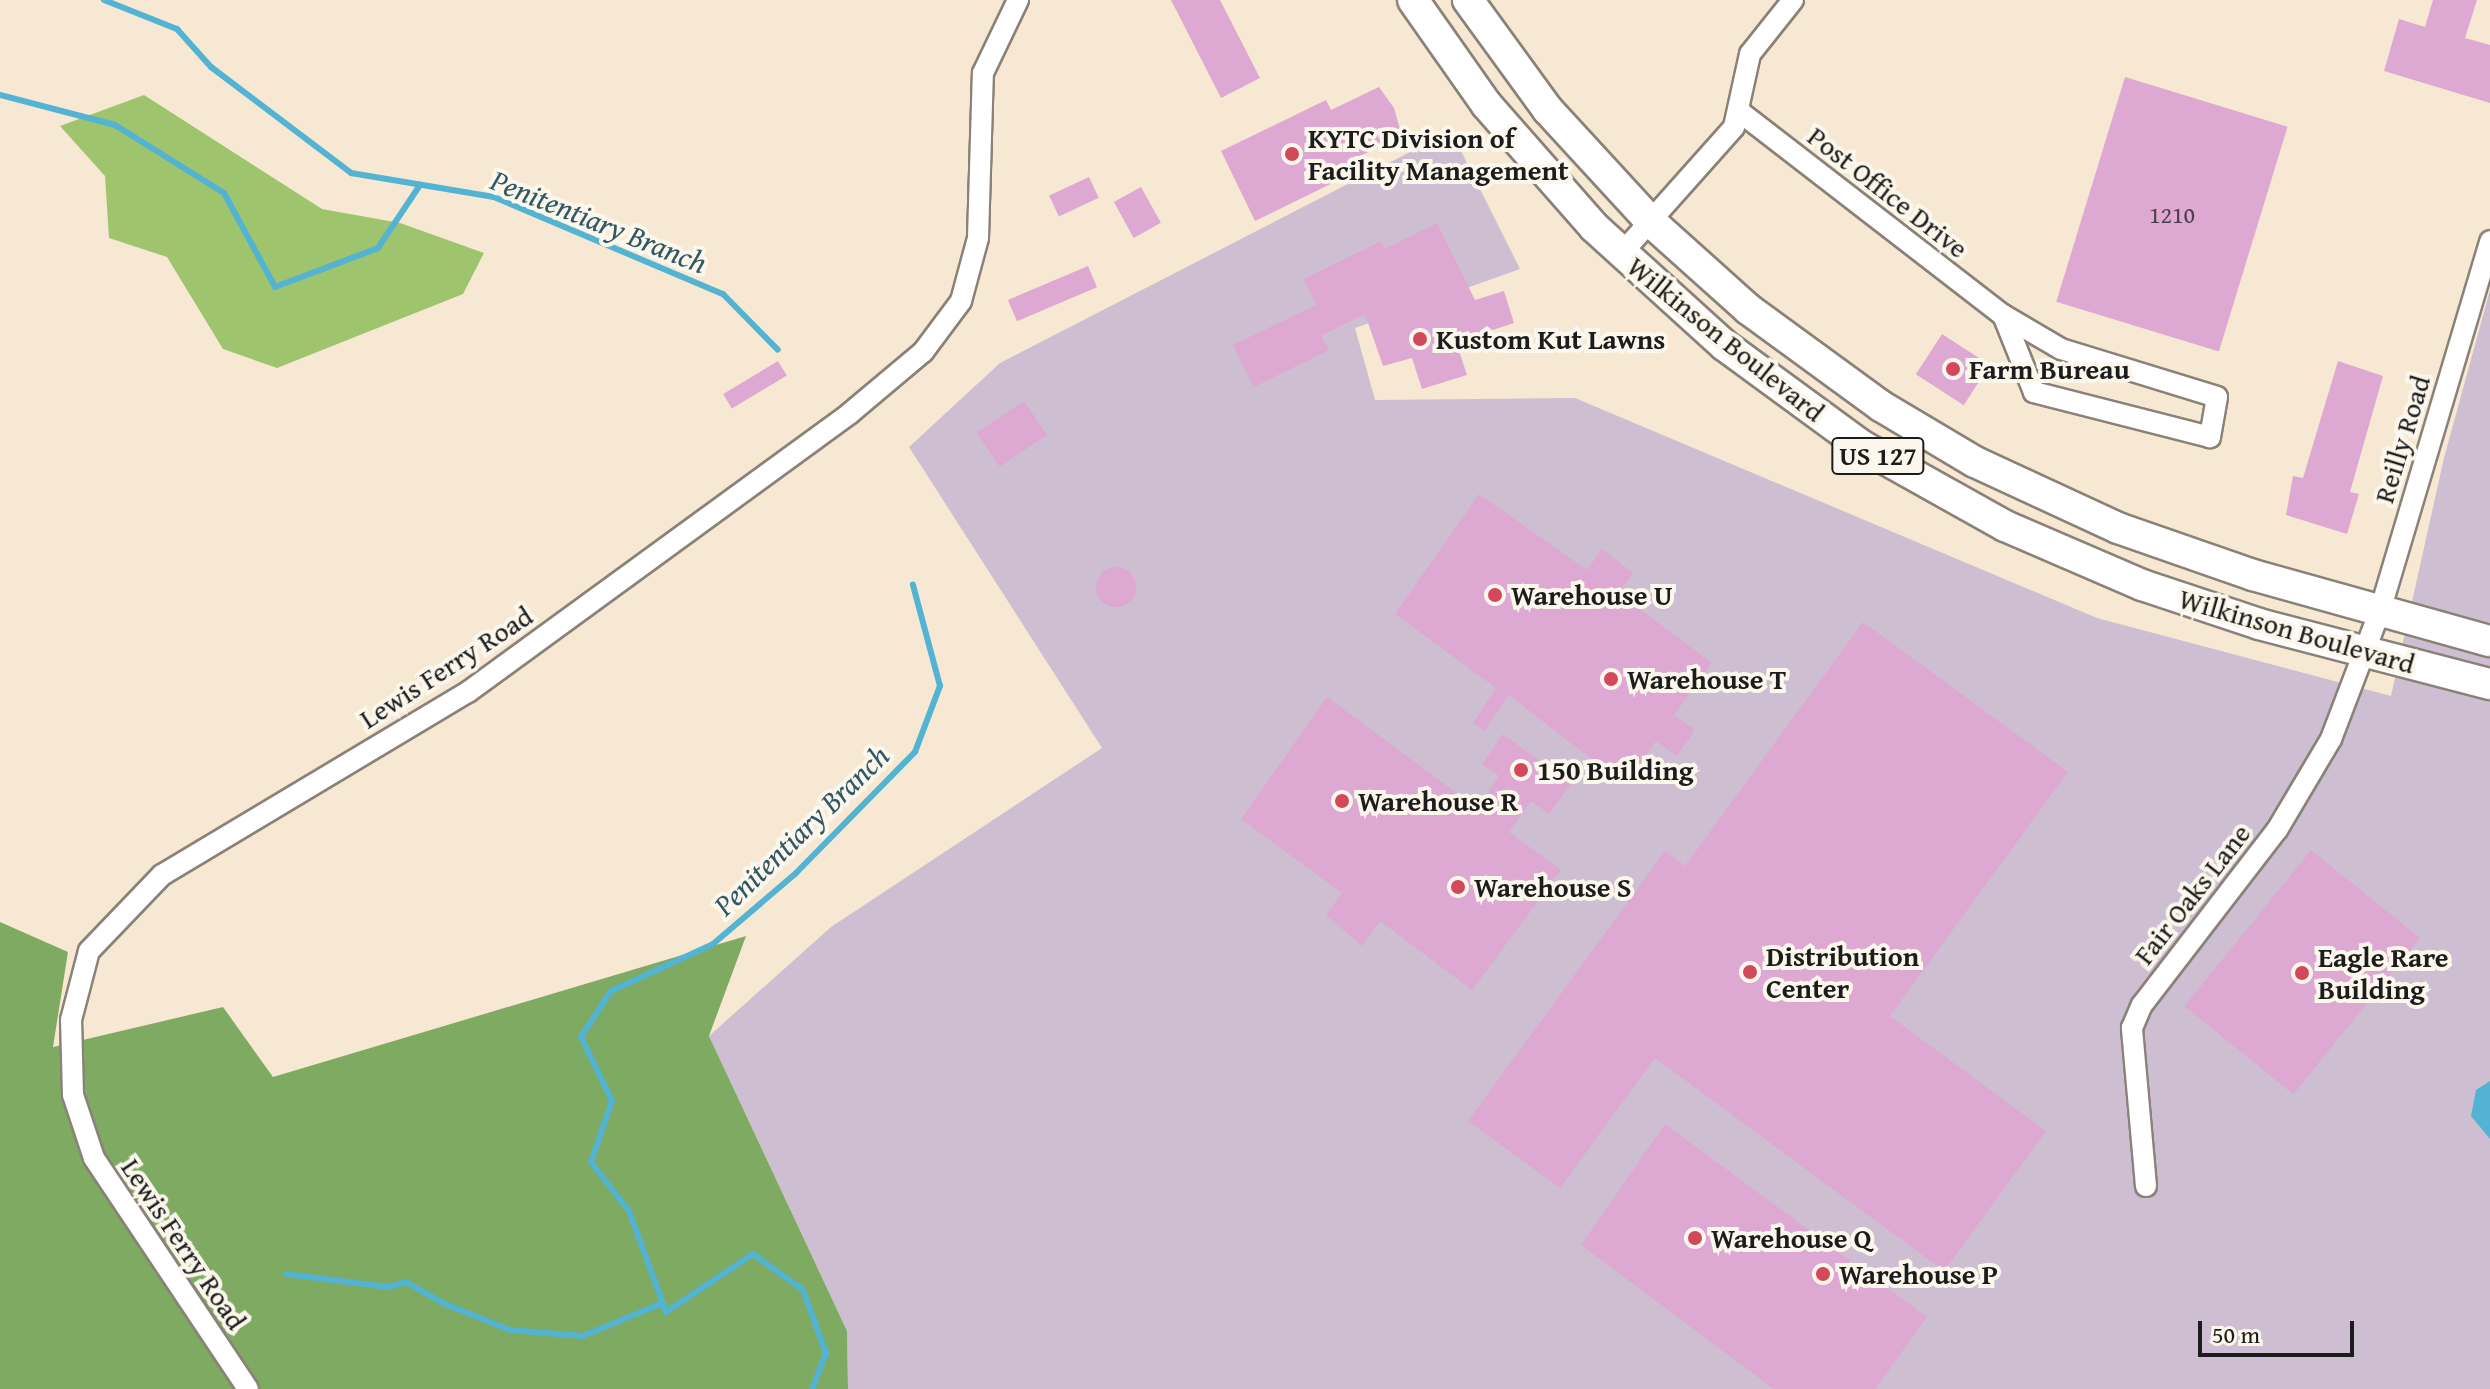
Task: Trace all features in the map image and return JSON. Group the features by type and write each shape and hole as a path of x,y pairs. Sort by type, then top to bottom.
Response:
{"highway":[{"name":"Wilkinson Boulevard","path":"1413,0 1510,134 1621,254 1791,398 1946,495 2040,543 2142,585 2361,651 2490,684"},
{"name":"Wilkinson Boulevard","path":"1468,0 1548,110 1650,221 1791,343 1881,406 1975,462 2164,546 2490,641"}],"street":[{"name":"Lewis Ferry Road","path":"248,1389 94,1158 73,1095 71,1020 89,951 162,875 468,692 849,414 923,352 961,301 978,238 983,73 1018,0"},
{"path":"1621,254 1703,167 1740,112 1741,80 1750,54 1793,0"},
{"name":"Post Office Drive","path":"1740,112 2003,315 2061,349 2217,397 2210,437 2034,392 2003,315"},
{"name":"Reilly Road","path":"2361,651 2380,611 2490,241"},
{"name":"Fair Oaks Lane","path":"2146,1186 2132,1028 2142,1005 2290,809 2331,739 2361,651"}],"shaded area":[{"path":"1451,131 1520,269 1355,328 1375,400 1575,398 2097,618 2391,696 2444,458 2490,290 2490,1389 848,1389 847,1331 709,1036 831,927 1102,748 909,447 1000,363"}],"green space":[{"path":"144,95 322,209 400,223 484,253 463,294 277,368 223,349 167,257 109,238 105,176 60,126"},
{"path":"0,922 68,952 53,1047 223,1007 273,1077 746,936 709,1036 847,1331 848,1389 0,1389"}],"water":[{"path":"2490,1081 2490,1139 2471,1116 2476,1090"}],"building":[{"path":"1171,0 1220,0 1260,78 1221,98"},
{"path":"2433,0 2477,0 2465,38 2490,45 2490,103 2384,71 2399,19 2425,27"},
{"path":"2125,77 2288,127 2219,351 2056,302"},
{"name":"KYTC Division of Facility Management","path":"1379,87 1394,108 1402,136 1356,158 1361,169 1255,221 1221,151 1326,100 1331,110"},
{"path":"1089,177 1099,198 1059,216 1049,196"},
{"path":"1141,187 1161,223 1134,238 1114,202"},
{"path":"1437,223 1475,300 1504,291 1514,323 1456,342 1467,375 1422,389 1412,358 1383,366 1365,314 1321,336 1329,350 1254,387 1233,345 1316,305 1304,279 1381,241 1385,249"},
{"path":"1088,266 1097,287 1017,321 1008,300"},
{"name":"Farm Bureau","path":"1942,334 1990,365 1964,405 1916,374"},
{"path":"778,361 787,376 732,409 723,394"},
{"path":"2338,361 2383,376 2350,492 2359,494 2347,534 2286,515 2293,476 2303,478"},
{"path":"1024,401 1047,435 1000,467 977,433"},
{"path":"1479,494 1587,570 1602,549 1633,573 1618,593 1712,663 1674,715 1695,730 1677,756 1656,741 1625,785 1509,695 1484,731 1473,723 1496,688 1395,614"},
{"path":"1116,567 1130,573 1136,587 1130,601 1116,607 1102,601 1096,587 1102,573"},
{"name":"Distribution Center","path":"1863,622 2068,772 1890,1016 2046,1131 1944,1271 1655,1058 1560,1188 1468,1121 1665,851 1685,866"},
{"path":"1327,697 1477,808 1499,776 1482,764 1503,734 1571,784 1549,814 1531,801 1509,832 1561,870 1472,990 1380,921 1362,946 1326,915 1342,893 1241,819"},
{"name":"Eagle Rare Building","path":"2311,850 2420,938 2293,1094 2185,1006"},
{"path":"1665,1124 1927,1317 1875,1389 1774,1389 1581,1245"}],"waterway":[{"name":"Penitentiary Branch","path":"104,0 177,29 211,67 351,173 494,197 723,294 778,350"},
{"path":"0,95 115,125 224,193 275,287 378,248 420,185"},
{"name":"Penitentiary Branch","path":"812,1389 826,1353 803,1290 753,1254 666,1312 629,1211 591,1162 612,1101 581,1037 611,991 713,944 796,873 915,752 940,686 913,585"},
{"path":"286,1274 388,1287 406,1282 445,1304 510,1330 583,1336 663,1303"}],"place":[{"name":"KYTC Division of Facility Management","path":"1292,154"},
{"name":"Kustom Kut Lawns","path":"1420,339"},
{"name":"Farm Bureau","path":"1953,369"},
{"name":"Warehouse U","path":"1495,595"},
{"name":"Warehouse T","path":"1611,679"},
{"name":"150 Building","path":"1521,770"},
{"name":"Warehouse R","path":"1342,801"},
{"name":"Warehouse S","path":"1458,887"},
{"name":"Distribution Center","path":"1750,972"},
{"name":"Eagle Rare Building","path":"2302,973"},
{"name":"Warehouse Q","path":"1695,1238"},
{"name":"Warehouse P","path":"1823,1274"}]}
